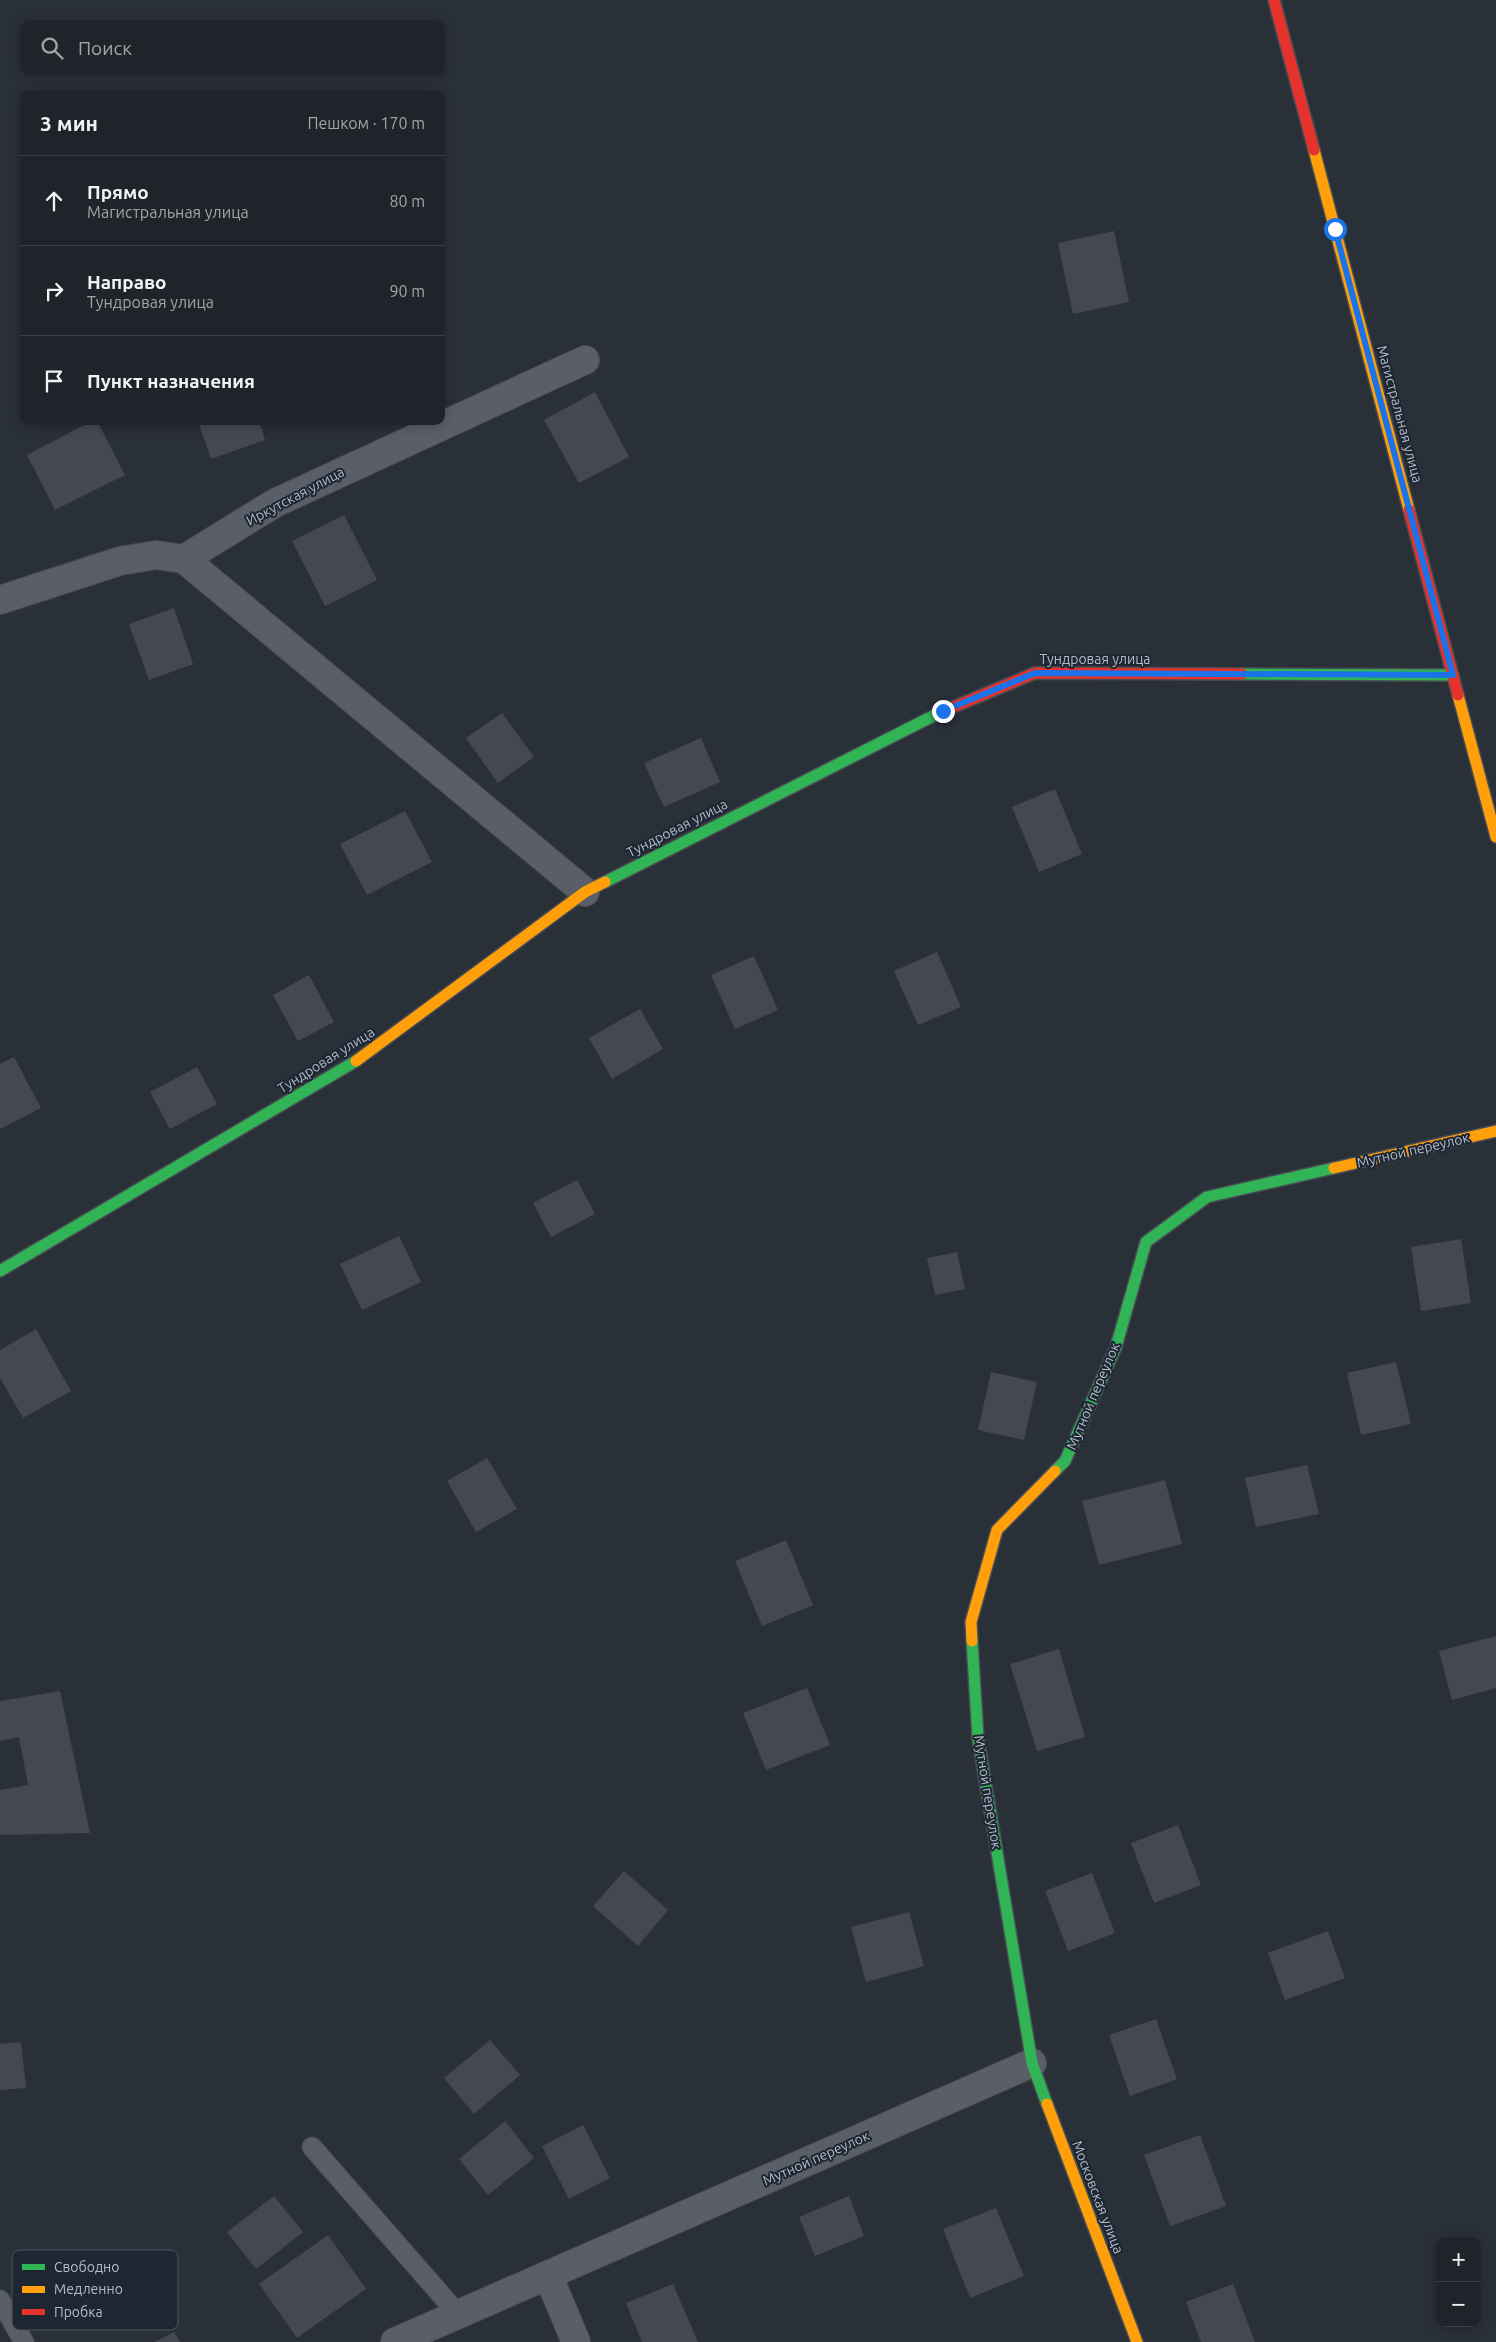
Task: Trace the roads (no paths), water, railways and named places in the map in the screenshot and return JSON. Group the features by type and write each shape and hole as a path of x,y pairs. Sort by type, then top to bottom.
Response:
{"street":[{"name":"Магистральная улица","path":"1274,0 1496,837"},
{"name":"Иркутская улица","path":"445,425 585,360"},
{"name":"Иркутская улица","path":"184,560 275,503 444,425"},
{"path":"0,600 120,561 156,555 184,560 585,892"},
{"name":"Тундровая улица","path":"0,1271 358,1060 585,892 943,711 1035,673 1453,675"},
{"name":"Мутной переулок","path":"395,2342 1032,2063 978,1738 971,1622 998,1530 1065,1461 1116,1347 1146,1242 1207,1197 1496,1131"},
{"name":"Московская улица","path":"1032,2063 1137,2342"},
{"path":"548,2275 576,2342"}],"lane":[{"path":"312,2147 458,2314"},
{"path":"0,2300 12,2321"},
{"path":"17,2330 24,2342"}]}
